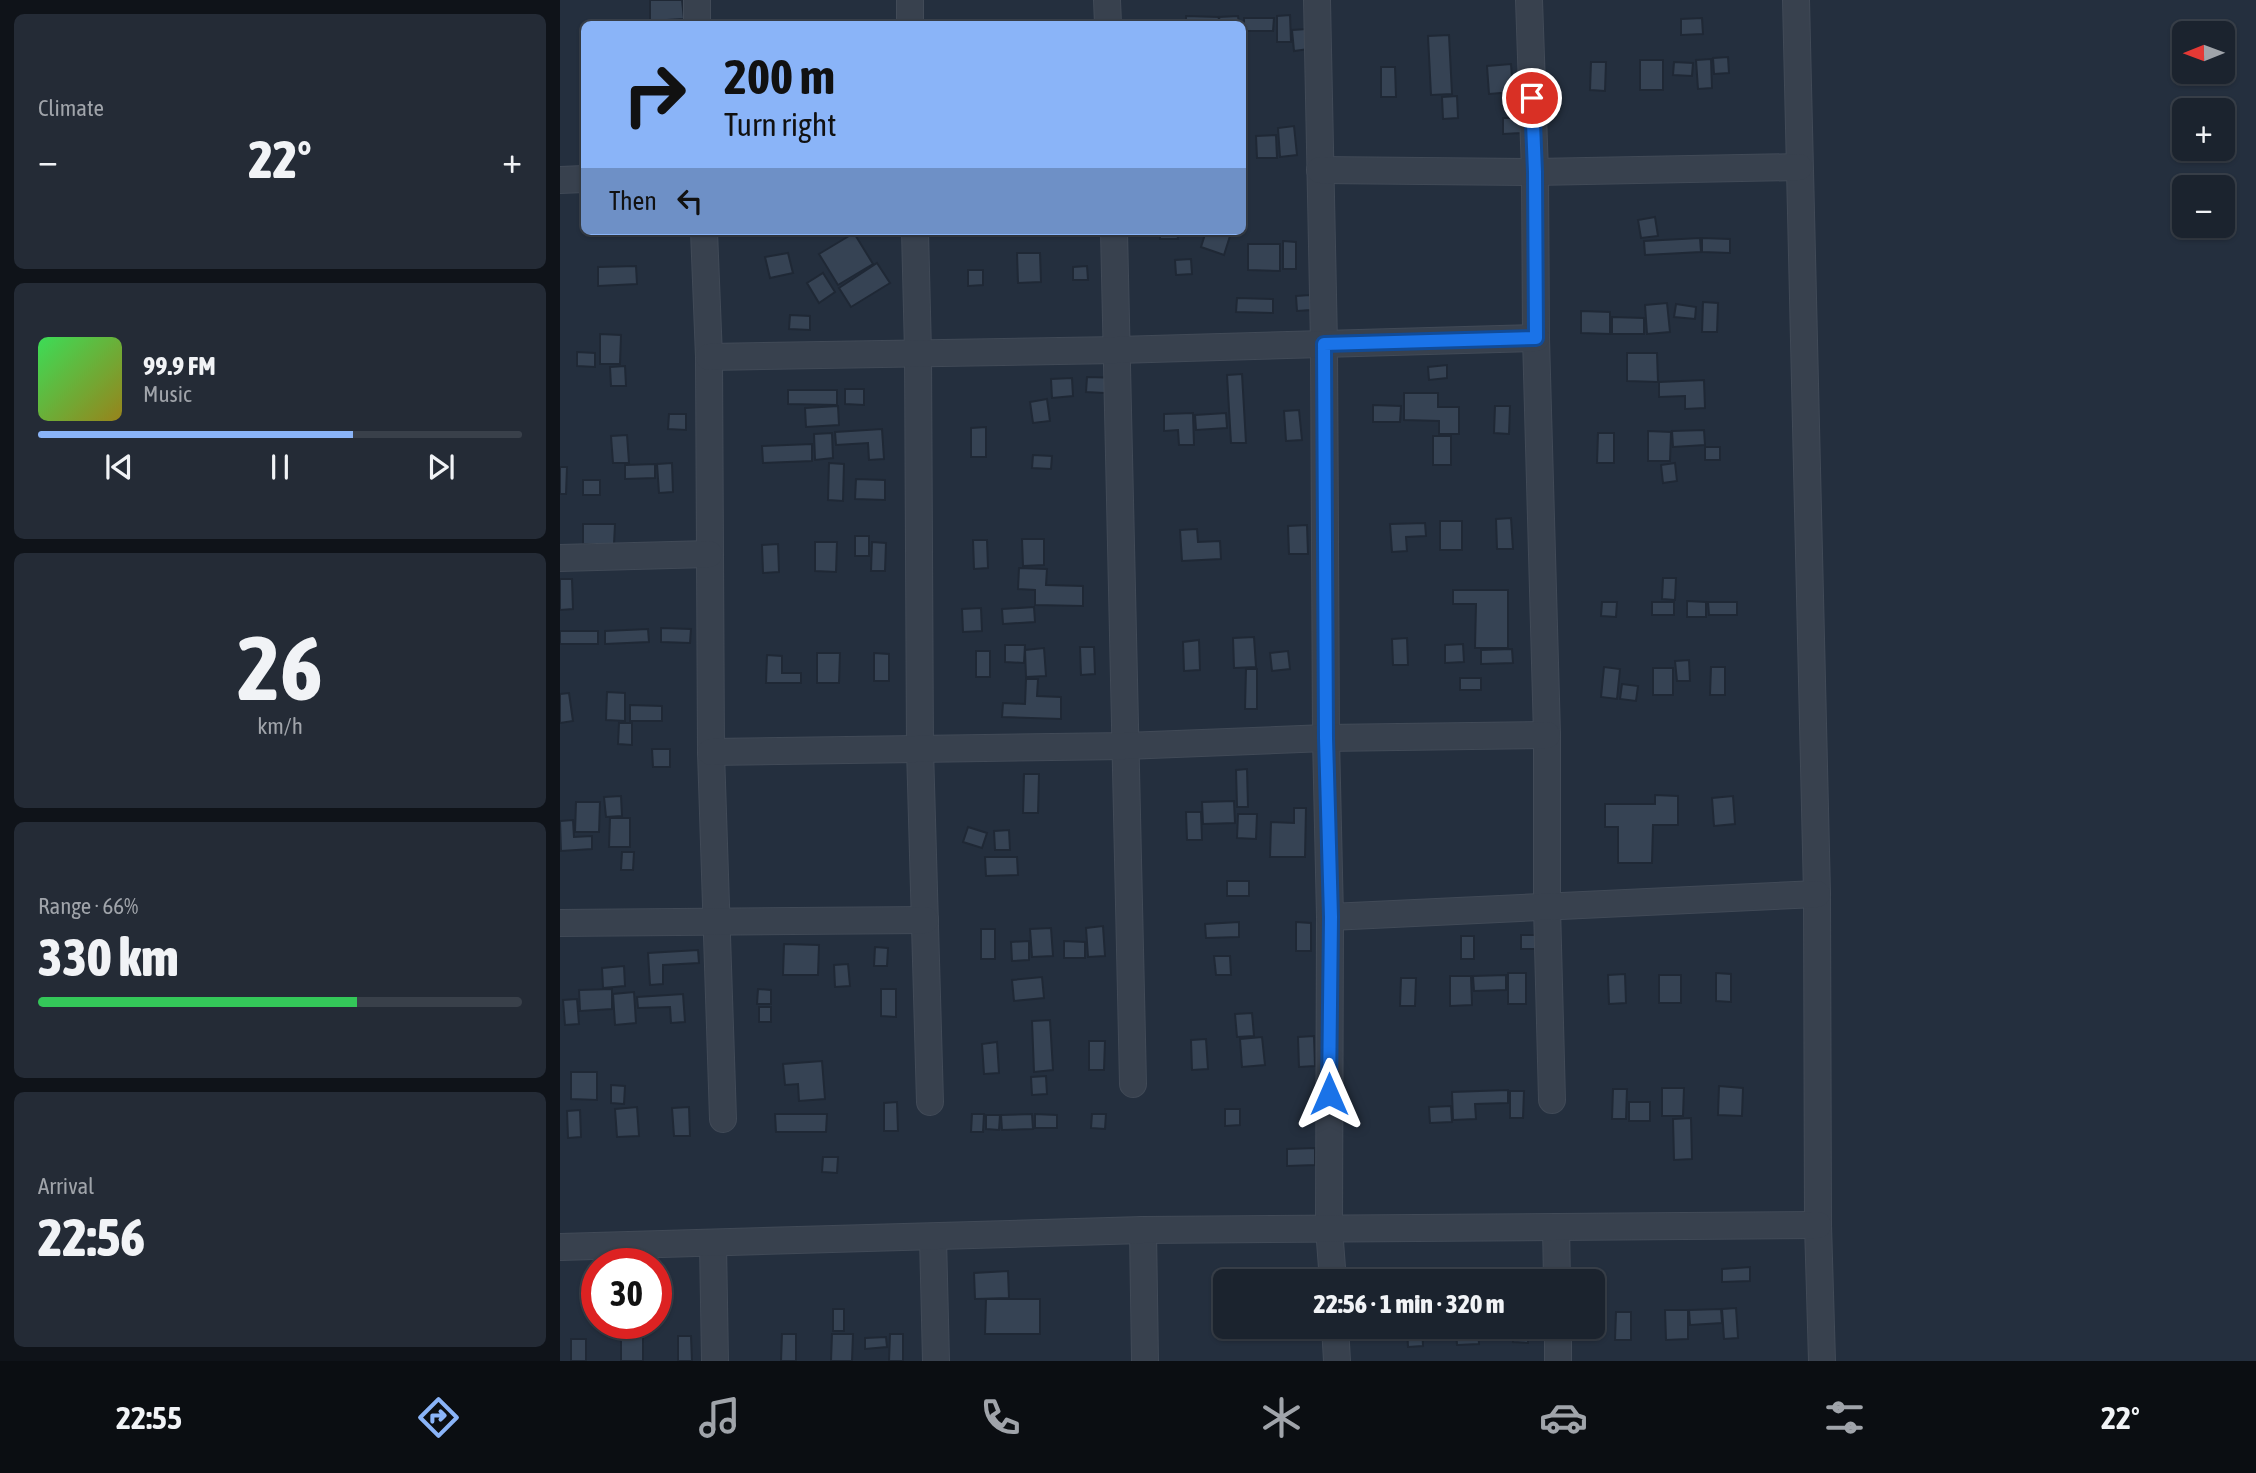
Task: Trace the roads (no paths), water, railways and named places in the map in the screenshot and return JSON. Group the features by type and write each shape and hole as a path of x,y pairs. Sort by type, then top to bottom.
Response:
{"street":[{"path":"697,0 698,21"},
{"path":"910,0 910,21"},
{"path":"1107,0 1108,21"},
{"path":"1317,0 1324,344 1326,738 1331,917 1329,1228 1332,1269"},
{"path":"1529,0 1547,735 1547,907 1552,1100"},
{"path":"1796,0 1817,894 1818,1225 1822,1361"},
{"path":"1320,170 1535,172 1799,167"},
{"path":"560,180 581,179"},
{"path":"704,235 709,357 711,752 723,1119"},
{"path":"915,235 920,749 930,1102"},
{"path":"1114,235 1133,1084"},
{"path":"709,357 1117,350 1536,338"},
{"path":"560,558 709,554"},
{"path":"711,752 1125,746 1326,738 1547,735"},
{"path":"1331,917 1817,894"},
{"path":"560,923 925,920"},
{"path":"560,1247 1143,1230 1818,1225"},
{"path":"1556,1227 1557,1269"},
{"path":"1143,1230 1145,1361"},
{"path":"933,1237 936,1361"},
{"path":"713,1243 715,1361"},
{"path":"1336,1339 1337,1361"},
{"path":"1558,1339 1558,1361"}]}
